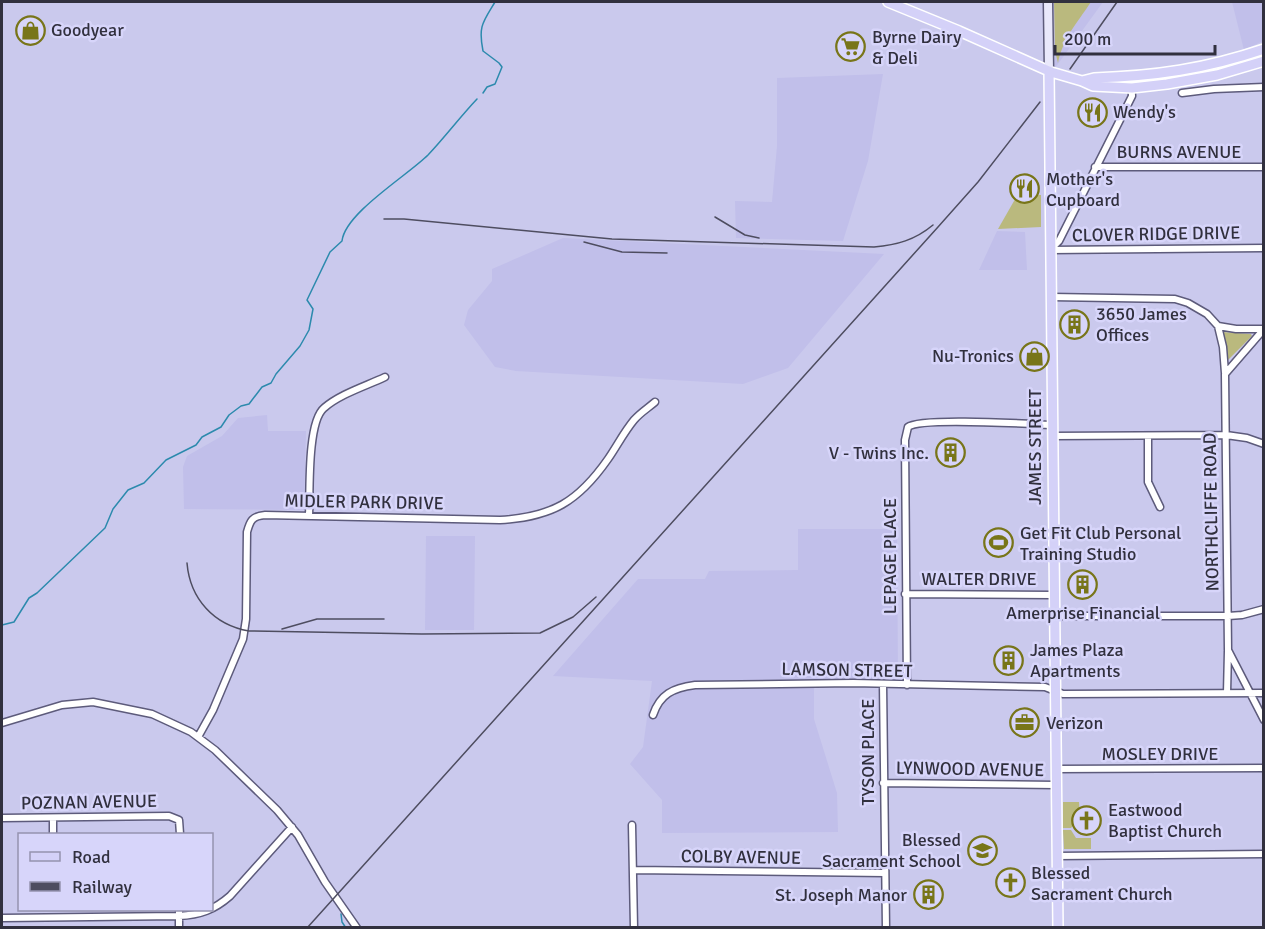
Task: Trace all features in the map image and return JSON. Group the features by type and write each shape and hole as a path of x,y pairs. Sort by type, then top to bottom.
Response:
{"main road":[{"path":"888,2 1049,71 1093,86 1132,87 1167,84 1206,77 1263,61"},
{"name":"JAMES STREET","path":"1048,2 1058,927"},
{"path":"1082,81 1094,78 1167,74 1263,52"}],"street":[{"path":"1050,250 1059,241 1132,96 1131,77"},
{"path":"1182,93 1222,88 1263,87"},
{"name":"BURNS AVENUE","path":"1095,167 1263,167"},
{"name":"CLOVER RIDGE DRIVE","path":"1050,250 1263,248"},
{"path":"1051,297 1175,299 1188,303 1207,314 1218,326 1263,329"},
{"name":"NORTHCLIFFE ROAD","path":"1218,326 1223,347 1225,374 1227,693"},
{"path":"1225,374 1263,329"},
{"path":"309,516 315,422 324,408 335,401 386,377"},
{"name":"MIDLER PARK DRIVE","path":"198,737 213,710 243,639 246,619 247,532 250,521 259,515 500,520 534,517 567,502 585,488 635,419 655,402"},
{"name":"LEPAGE PLACE","path":"907,685 905,440 908,427 913,423 939,422 1052,425"},
{"path":"1052,436 1226,435 1247,438 1263,444"},
{"path":"1148,436 1148,482 1160,507"},
{"name":"WALTER DRIVE","path":"905,594 1053,595"},
{"path":"1053,616 1228,616 1256,613 1263,609"},
{"name":"NORTHCLIFFE ROAD","path":"1228,650 1263,720"},
{"name":"LAMSON STREET","path":"653,715 663,695 683,687 853,683 1045,687 1063,694 1263,693"},
{"name":"TYSON PLACE","path":"883,684 886,927"},
{"path":"2,723 68,704 93,702 168,719 198,737 255,788 292,827 325,882 357,927"},
{"name":"MOSLEY DRIVE","path":"1056,769 1263,768"},
{"name":"LYNWOOD AVENUE","path":"883,783 1056,785"},
{"name":"POZNAN AVENUE","path":"2,818 169,816 177,818 180,822 180,833"},
{"path":"53,818 53,833"},
{"path":"632,825 634,927"},
{"path":"213,908 222,903 292,827"},
{"path":"1057,856 1263,854"},
{"name":"COLBY AVENUE","path":"633,870 885,873"},
{"path":"53,911 53,918"},
{"path":"2,918 204,913 208,911"},
{"path":"179,913 179,927"}],"shaded area":[{"path":"1053,2 1103,2 1055,68"},
{"path":"1054,2 1091,2 1067,38 1058,63 1055,51"},
{"path":"1232,2 1263,2 1263,41 1244,50"},
{"path":"883,74 868,161 843,241 736,238 735,201 772,202 777,146 777,78"},
{"path":"1018,194 1041,195 1041,227 998,229"},
{"path":"997,231 1025,232 1027,270 979,270"},
{"path":"563,238 884,254 788,368 743,384 516,371 495,367 464,325 468,310 492,281 492,269"},
{"path":"1222,332 1251,334 1252,336 1228,360"},
{"path":"267,415 268,431 306,431 304,510 184,509 183,467 187,456 222,436 238,418"},
{"path":"798,529 897,529 898,681 814,682 814,719 837,793 838,832 662,833 662,800 630,764 643,747 652,681 553,676 638,579 705,579 709,571 798,570"},
{"path":"426,536 475,536 474,630 425,630"},
{"path":"1063,802 1079,802 1080,818 1071,828 1063,828"},
{"path":"1063,830 1071,830 1076,838 1091,838 1091,849 1064,849"}],"waterway":[{"path":"483,93 487,87 495,84 502,67 483,51 481,36 487,15 495,2"},
{"path":"2,625 14,622 29,598 105,528 113,509 128,490 144,483 166,460 196,445 202,437 221,427 229,415 241,406 249,404 262,387 271,383 300,346 309,330 313,309 307,300 330,252 342,241 346,230 365,207 428,155 477,99"},
{"path":"341,914 346,928"}],"railway":[{"path":"1070,69 1117,2"},
{"path":"307,928 978,182 1040,102"},
{"path":"715,217 745,235 759,238"},
{"path":"384,219 612,239 874,247 905,241 933,225"},
{"path":"584,242 622,252 667,253"},
{"path":"187,563 193,588 206,608 225,623 249,631 422,634 540,633 573,617 596,597"},
{"path":"282,629 317,619 384,619"}],"place":[{"name":"Goodyear","path":"30,30"},
{"name":"Byrne Dairy & Deli","path":"851,47"},
{"name":"Wendy's","path":"1092,112"},
{"name":"Mother's Cupboard","path":"1025,189"},
{"name":"3650 James Offices","path":"1075,324"},
{"name":"Nu-Tronics","path":"1035,356"},
{"name":"V - Twins Inc.","path":"950,453"},
{"name":"Get Fit Club Personal Training Studio","path":"999,543"},
{"name":"Amerprise Financial","path":"1083,584"},
{"name":"James Plaza Apartments","path":"1009,660"},
{"name":"Verizon","path":"1025,723"},
{"name":"Eastwood Baptist Church","path":"1087,820"},
{"name":"Blessed Sacrament School","path":"982,850"},
{"name":"Blessed Sacrament Church","path":"1010,883"},
{"name":"St. Joseph Manor","path":"928,895"}]}
